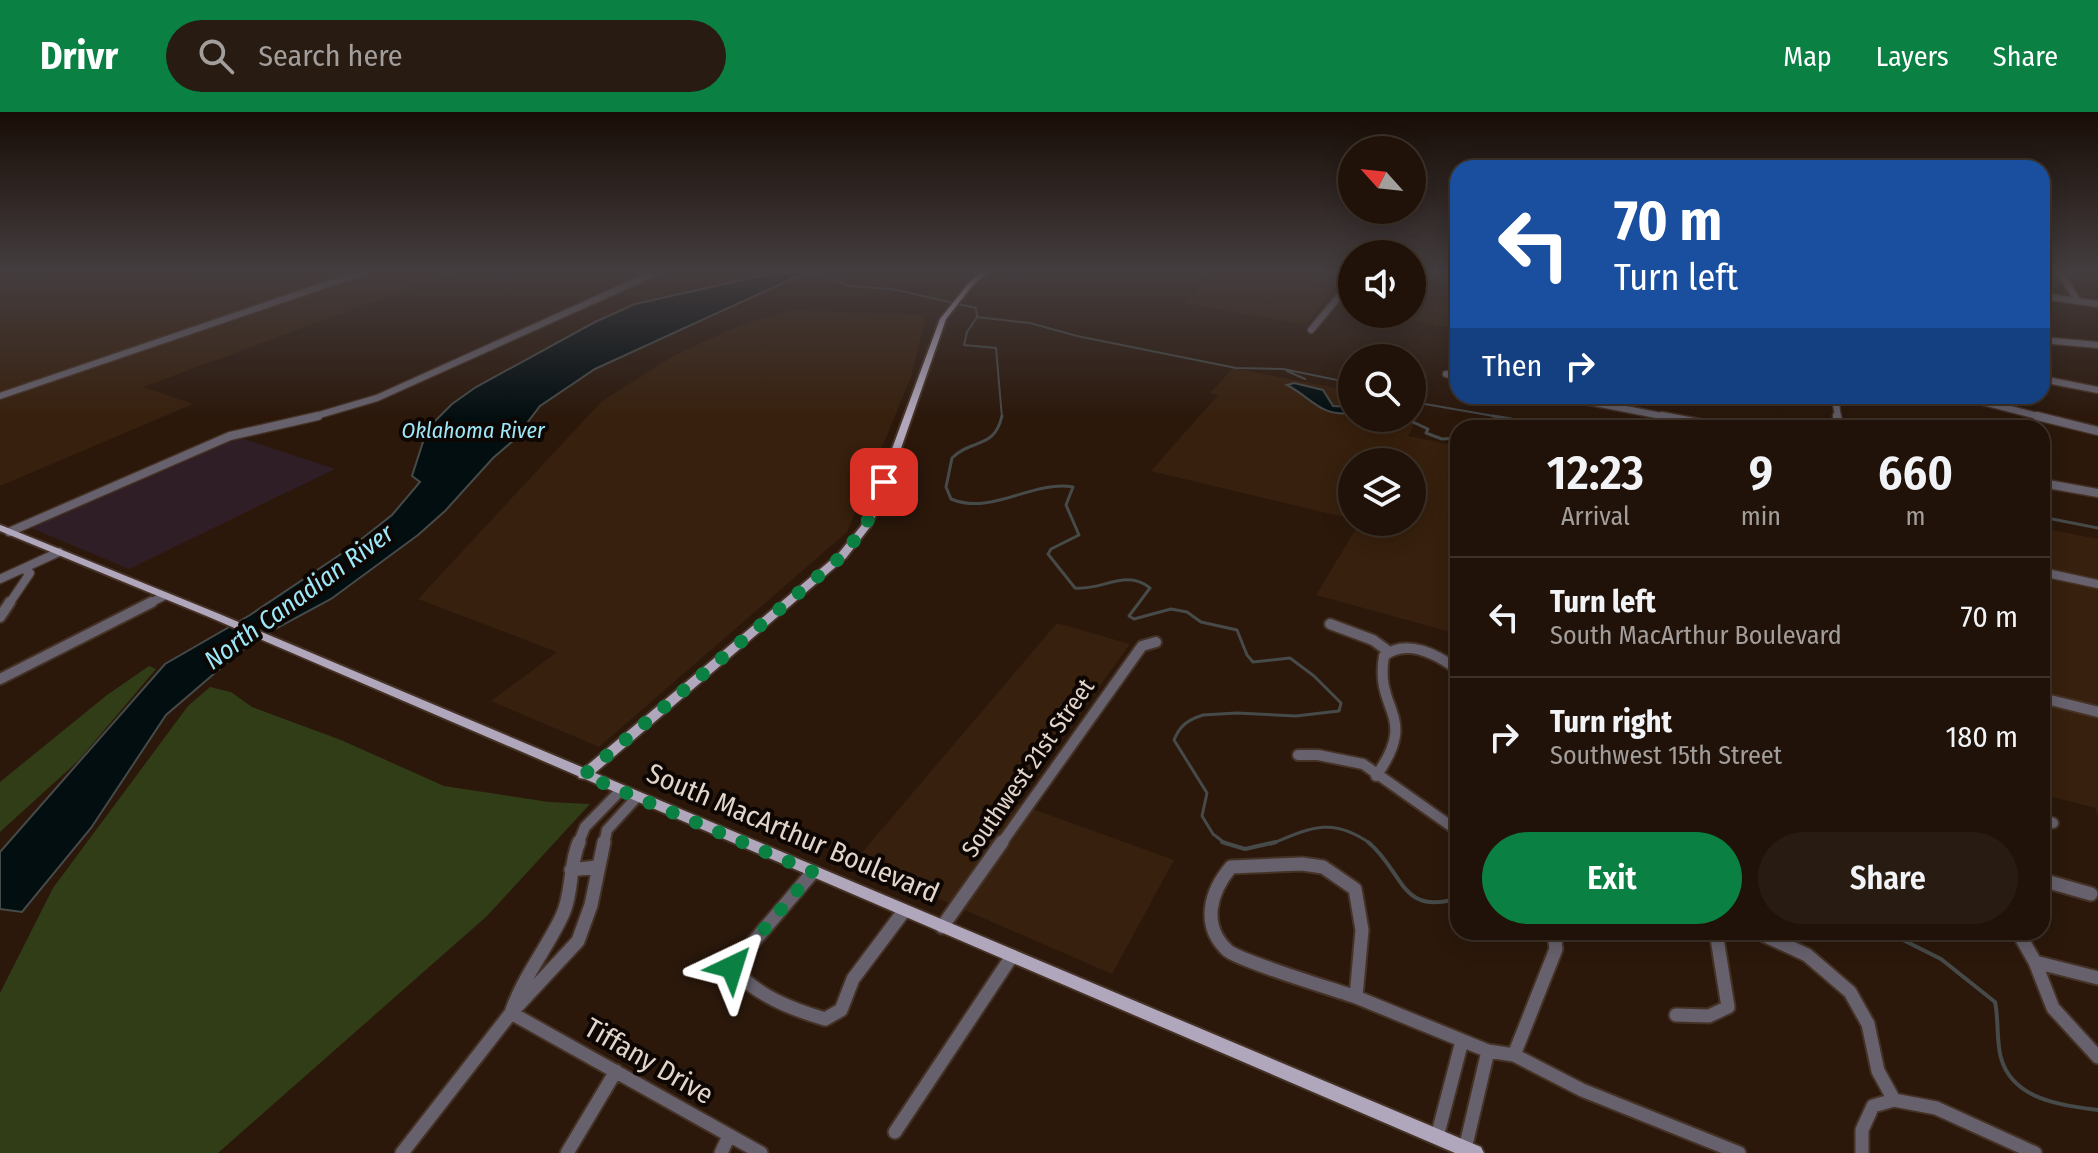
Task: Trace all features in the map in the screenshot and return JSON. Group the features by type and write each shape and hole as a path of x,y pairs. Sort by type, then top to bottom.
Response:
{"main road":[{"path":"584,775 842,556 865,527 877,503 942,321"},
{"name":"South MacArthur Boulevard","path":"5,530 213,615 1470,1151"}],"street":[{"path":"0,396 221,321"},
{"path":"5,530 230,436 342,410 377,398 549,321"},
{"path":"1311,330 1319,321"},
{"path":"2050,341 2098,345"},
{"path":"1446,374 1450,375"},
{"path":"2050,381 2098,390"},
{"path":"1601,404 1684,420"},
{"path":"1992,404 2098,431"},
{"path":"2050,484 2098,493"},
{"path":"0,579 59,552"},
{"path":"0,617 30,573 23,569"},
{"path":"2050,574 2098,584"},
{"path":"0,603 15,596"},
{"path":"0,679 164,596"},
{"path":"1330,624 1362,635 1388,651 1419,651 1450,666"},
{"name":"Southwest 21st Street","path":"942,927 1142,646 1156,642"},
{"path":"1376,776 1388,760 1396,739 1395,720 1381,675 1381,665 1388,651"},
{"path":"2050,700 2098,712"},
{"path":"1298,755 1318,755 1363,764 1376,776 1387,779 1450,824"},
{"path":"511,1013 520,988 564,913 571,870 585,827 621,790"},
{"path":"402,1153 511,1013 578,941 591,905 596,867 607,830 637,797"},
{"path":"1356,999 1357,964 1365,929 1355,889 1323,867 1302,864 1231,867 1218,882 1210,907 1212,931 1229,952 1356,999 1406,1015 1488,1051 1514,1055 1582,1090 1739,1153"},
{"path":"571,870 596,867"},
{"path":"813,872 732,967 740,980 810,1015 825,1019 841,1010 853,979 904,911"},
{"path":"2050,882 2091,894"},
{"path":"1514,1055 1556,949 1555,940"},
{"path":"1676,1015 1717,1016 1728,1007 1717,940"},
{"path":"1774,940 1810,957 1853,997 1869,1026 1877,1068 1894,1100"},
{"path":"2023,940 2053,1008 2098,1057"},
{"path":"895,1132 1012,956"},
{"path":"2035,962 2098,978"},
{"name":"Tiffany Drive","path":"511,1013 761,1153"},
{"path":"1437,1137 1462,1041"},
{"path":"1470,1151 1488,1051"},
{"path":"567,1153 616,1071"},
{"path":"1862,1153 1862,1130 1873,1106 1894,1100 1936,1108 2035,1153"},
{"path":"721,1153 729,1136"}],"shaded area":[{"path":"0,321 209,321 0,393"},
{"path":"230,321 323,321 143,387 193,404 0,486 0,400"},
{"path":"756,321 925,321 911,377 847,532 599,747 491,701 557,652 418,599 601,402 673,356"},
{"path":"1281,321 1310,321 1306,325"},
{"path":"1426,321 1450,321 1450,328 1426,323"},
{"path":"1233,368 1338,388 1338,432 1410,432 1408,436 1450,444 1450,632 1316,595 1352,536 1426,536 1426,448 1338,448 1338,516 1151,471 1218,395 1210,393"},
{"path":"238,437 335,469 129,569 29,527"},
{"path":"2050,530 2098,539 2098,817 2095,808 2050,796"},
{"path":"1057,623 1130,644 1016,803 1174,860 1112,974 854,862"}],"green space":[{"path":"149,666 156,669 78,761 0,832 0,782 107,695"},
{"path":"210,687 231,692 252,707 341,740 444,786 549,802 590,804 487,916 218,1153 0,1153 0,993 53,888 188,706"}],"water":[{"name":"Oklahoma River","path":"701,321 595,369 540,406 514,440 418,535 331,599 237,654 166,715 91,828 22,912 0,909 0,852 165,664 250,615 350,548 392,515 420,482 412,476 423,442 432,424 452,404 476,387 595,322"},
{"path":"1294,383 1323,390 1333,406 1338,406 1338,413 1324,409 1287,385"}],"waterway":[{"path":"975,321 967,332 964,345 996,348 1002,416"},
{"path":"1009,321 1236,368 1283,369 1338,380"},
{"path":"1287,371 1305,379"},
{"path":"1426,404 1502,418"},
{"path":"1002,416 994,434 952,458 946,487 951,499 981,503 1042,488 1073,487 1066,505 1079,535 1051,549 1048,554 1075,588 1123,580 1141,582 1150,588 1129,616 1134,619 1171,609 1187,612 1201,622 1237,630 1253,662 1290,658 1341,703 1339,711 1296,716 1203,715 1182,727 1174,740 1207,793 1202,816 1213,834 1224,843"},
{"path":"1493,416 1502,418"},
{"path":"1502,418 1517,420"},
{"path":"1426,428 1426,433 1450,438"},
{"path":"2050,519 2098,528"},
{"path":"1276,842 1309,830 1333,827 1368,842"},
{"path":"1224,843 1245,849 1276,842"},
{"path":"1271,844 1276,842"},
{"path":"1368,842 1413,896 1424,901 1450,900"},
{"path":"1903,940 1941,959 1995,1002 2001,1058 2016,1083 2040,1098 2098,1110"}],"route":[{"path":"732,967 813,872 584,775 842,556 865,527 884,482"}],"water label":[{"name":"North Canadian River","path":"299,597"}]}
